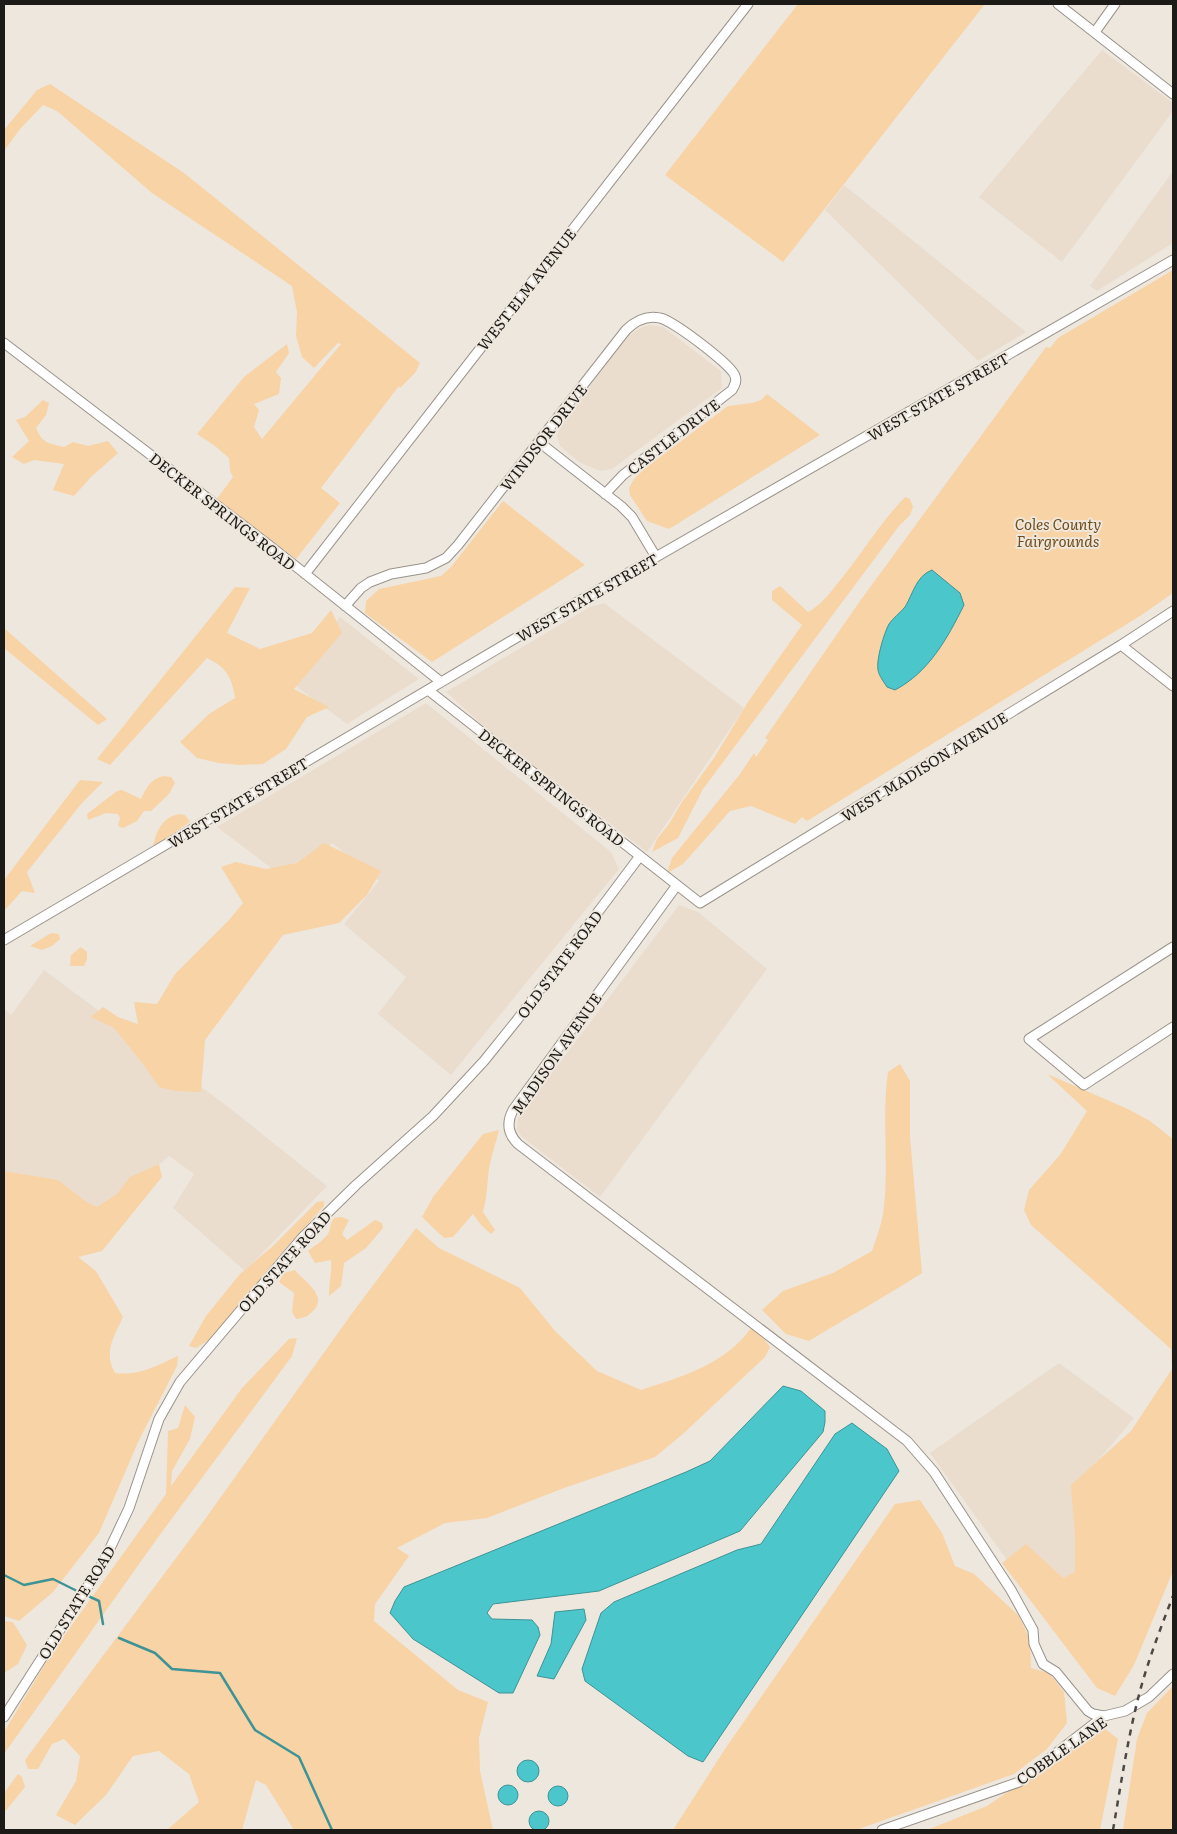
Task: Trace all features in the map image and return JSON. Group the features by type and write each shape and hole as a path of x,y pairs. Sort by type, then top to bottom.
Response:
{"street":[{"name":"WEST ELM AVENUE","path":"305,574 748,4"},
{"path":"1058,4 1173,94"},
{"path":"1095,32 1115,4"},
{"name":"WEST STATE STREET","path":"4,940 656,557 1173,260"},
{"name":"WINDSOR DRIVE","path":"345,606 361,588 375,579 391,574 416,571 446,558 458,546 626,330 638,320 662,318 669,320 727,365 736,376"},
{"name":"DECKER SPRINGS ROAD","path":"4,343 305,574 442,682"},
{"name":"CASTLE DRIVE","path":"605,494 623,475 732,390 736,384 736,376"},
{"path":"539,442 632,517 656,557"},
{"name":"WEST MADISON AVENUE","path":"677,885 700,903 1121,645 1173,611"},
{"path":"1121,645 1173,686"},
{"name":"DECKER SPRINGS ROAD","path":"428,690 677,885"},
{"name":"OLD STATE ROAD","path":"4,1717 75,1608 118,1534 135,1491 159,1419 180,1382 302,1238 329,1210 433,1116 484,1061 640,856"},
{"name":"MADISON AVENUE","path":"677,885 513,1110 509,1120 510,1133 518,1144 907,1441 938,1477 1010,1590 1033,1630 1034,1644 1043,1664 1056,1672 1088,1711 1104,1716"},
{"path":"1173,947 1029,1039 1084,1085 1173,1027"},
{"name":"COBBLE LANE","path":"882,1830 1019,1782 1104,1716 1124,1711 1139,1704 1159,1689 1173,1674"}],"shaded area":[{"path":"1102,50 1173,103 1173,111 1062,262 979,197"},
{"path":"1173,171 1173,243 1097,291 1090,286"},
{"path":"844,185 1026,332 978,361 825,210"},
{"path":"649,325 663,327 721,371 722,388 612,469 600,471 579,462 560,446 557,436 562,423 628,336 640,328"},
{"path":"604,603 744,708 647,852 487,729 446,692 590,607"},
{"path":"340,617 419,679 347,724 289,681"},
{"path":"426,703 611,852 619,869 451,1075 378,1014 406,977 344,924 379,881 332,843 296,887 217,827"},
{"path":"679,905 698,912 767,969 600,1197 522,1137 517,1130 518,1118"},
{"path":"44,970 231,1109 327,1186 245,1271 173,1208 194,1174 169,1156 88,1227 4,1191 4,1009 11,1015"},
{"path":"1059,1363 1134,1418 1075,1488 1081,1570 1038,1603 930,1453"}],"green space":[{"path":"798,4 985,4 783,262 665,175"},
{"path":"50,84 184,173 420,363 415,373 400,388 399,386 321,488 340,503 296,559 216,500 233,477 230,471 229,458 197,434 244,377 287,344 289,353 276,372 281,378 279,394 254,404 259,410 254,427 262,439 341,344 338,343 314,368 302,357 296,336 297,312 292,286 152,193 57,111 43,105 20,129 4,151 4,130 37,90"},
{"name":"Coles County Fairgrounds","path":"1173,270 1173,593 1140,616 807,821 802,817 795,824 751,806 730,811 683,864 667,873 672,858 740,774 754,753 756,757 768,740 765,738 860,601 1046,347 1050,348 1058,338"},
{"path":"767,394 820,435 669,529 647,521 630,495 629,488 634,479 644,469 728,406 752,403 761,400"},
{"path":"43,400 49,403 46,415 36,428 44,440 64,447 73,442 88,446 108,441 118,453 91,477 74,496 53,490 64,464 34,460 24,464 12,457 29,441 16,420 25,417"},
{"path":"905,497 910,499 913,507 910,515 899,526 703,789 678,838 652,852 657,839 714,758 748,702 802,625 772,600 772,591 780,586 808,612 813,609 831,591 887,517"},
{"path":"503,501 585,565 432,662 365,613 366,601 379,589 441,576 451,567"},
{"path":"235,587 250,588 227,633 260,649 312,633 331,610 342,633 294,689 329,707 307,717 286,749 263,764 240,765 197,758 180,742 209,714 235,698 230,678 219,665 207,658 110,765 97,759"},
{"path":"4,628 107,719 98,725 4,648"},
{"path":"164,776 171,777 175,783 169,794 151,811 144,811 137,821 123,828 118,826 120,818 118,814 106,813 88,820 87,814 117,791 122,790 141,799 152,781"},
{"path":"80,780 103,782 82,803 27,872 35,893 22,891 4,911 4,880"},
{"path":"180,814 185,815 190,822 153,847 158,830 164,822"},
{"path":"324,843 381,871 367,895 339,923 283,935 205,1040 201,1092 175,1091 159,1087 114,1028 91,1017 103,1007 118,1017 138,1024 134,1002 157,1004 175,974 229,920 243,903 221,867 236,862 266,869 297,863"},
{"path":"51,933 59,934 60,939 52,946 42,950 30,946"},
{"path":"81,947 87,952 84,966 70,966 71,955"},
{"path":"900,1064 910,1081 910,1137 922,1273 809,1341 786,1334 762,1310 783,1291 833,1273 872,1251 882,1219 885,1196 885,1107 888,1072"},
{"path":"1047,1074 1128,1109 1150,1121 1173,1139 1173,1571 1134,1665 1115,1696 1097,1688 1002,1563 1026,1544 1063,1578 1075,1572 1075,1535 1071,1485 1131,1431 1172,1369 1171,1349 1031,1225 1024,1210 1029,1190 1060,1155 1087,1111"},
{"path":"499,1130 490,1164 483,1212 495,1230 491,1234 473,1214 453,1237 444,1238 422,1217 433,1197 483,1134"},
{"path":"159,1164 162,1177 102,1251 78,1257 96,1271 123,1317 113,1338 110,1351 110,1358 115,1373 140,1372 178,1356 177,1366 139,1440 99,1533 53,1592 19,1621 4,1616 4,1171 58,1180 85,1201 97,1207 117,1194 130,1177"},
{"path":"324,1201 324,1206 286,1248 210,1339 196,1348 189,1346 206,1316 240,1274 273,1246 317,1202"},
{"path":"342,1217 349,1220 342,1234 347,1240 375,1220 382,1223 383,1228 366,1248 344,1263 341,1286 329,1296 331,1260 315,1263 308,1251 326,1236 334,1218"},
{"path":"416,1228 439,1248 520,1288 556,1332 597,1371 641,1390 702,1368 729,1351 751,1328 770,1347 765,1357 684,1433 655,1457 564,1488 487,1518 445,1523 397,1548 409,1556 375,1604 374,1621 458,1690 488,1702 479,1738 480,1771 493,1830 294,1830 266,1785 256,1780 242,1830 167,1830 199,1802 189,1774 159,1751 133,1756 106,1795 75,1825 56,1815 76,1781 80,1756 64,1739 52,1744 38,1769 28,1769 25,1760 203,1522 353,1312"},
{"path":"295,1270 313,1289 318,1299 317,1305 311,1313 296,1319 292,1312 294,1293 279,1282 284,1273"},
{"path":"297,1338 292,1356 159,1536 4,1754 4,1732 51,1654 166,1494 168,1431 178,1428 185,1405 195,1417 190,1439 172,1471 171,1486 242,1388 289,1339"},
{"path":"920,1500 942,1533 955,1566 974,1574 1019,1616 1030,1640 1031,1668 1049,1673 1064,1692 1067,1723 1047,1749 1014,1774 856,1830 673,1830 725,1749 895,1504"},
{"path":"4,1621 13,1622 27,1645 18,1664 4,1673"},
{"path":"1173,1686 1173,1830 1123,1830 1137,1739 1147,1713"},
{"path":"1103,1727 1118,1739 1100,1830 927,1830 987,1806"},
{"path":"18,1774 22,1777 25,1787 4,1813 4,1793"}],"water":[{"path":"932,570 960,593 964,605 936,654 918,674 895,690 887,687 880,677 878,670 878,660 883,640 889,624 905,607 922,576"},
{"path":"783,1386 801,1391 825,1411 823,1432 740,1531 599,1591 493,1604 487,1613 492,1619 532,1620 538,1627 540,1635 513,1693 499,1693 413,1639 390,1613 404,1587 710,1461"},
{"path":"852,1423 887,1449 899,1471 703,1762 688,1756 585,1681 582,1669 601,1613 614,1602 737,1550 761,1544 835,1434"},
{"path":"584,1609 586,1620 554,1679 537,1676 551,1644 555,1612"},
{"path":"528,1760 538,1767 539,1771 532,1781 528,1782 518,1775 517,1771 524,1761"},
{"path":"504,1785 512,1785 518,1791 518,1799 512,1805 504,1805 498,1799 498,1791"},
{"path":"554,1786 562,1786 568,1792 568,1800 562,1806 554,1806 548,1800 548,1792"},
{"path":"535,1811 543,1811 549,1817 549,1825 543,1831 535,1831 529,1825 529,1817"}],"waterway":[{"path":"4,1575 24,1585 53,1579 81,1593"},
{"path":"86,1595 99,1601 103,1624"},
{"path":"119,1638 155,1653 172,1669 220,1673 255,1730 299,1757 332,1830"}],"railway":[{"path":"1113,1830 1128,1743 1140,1691 1173,1596"}]}
